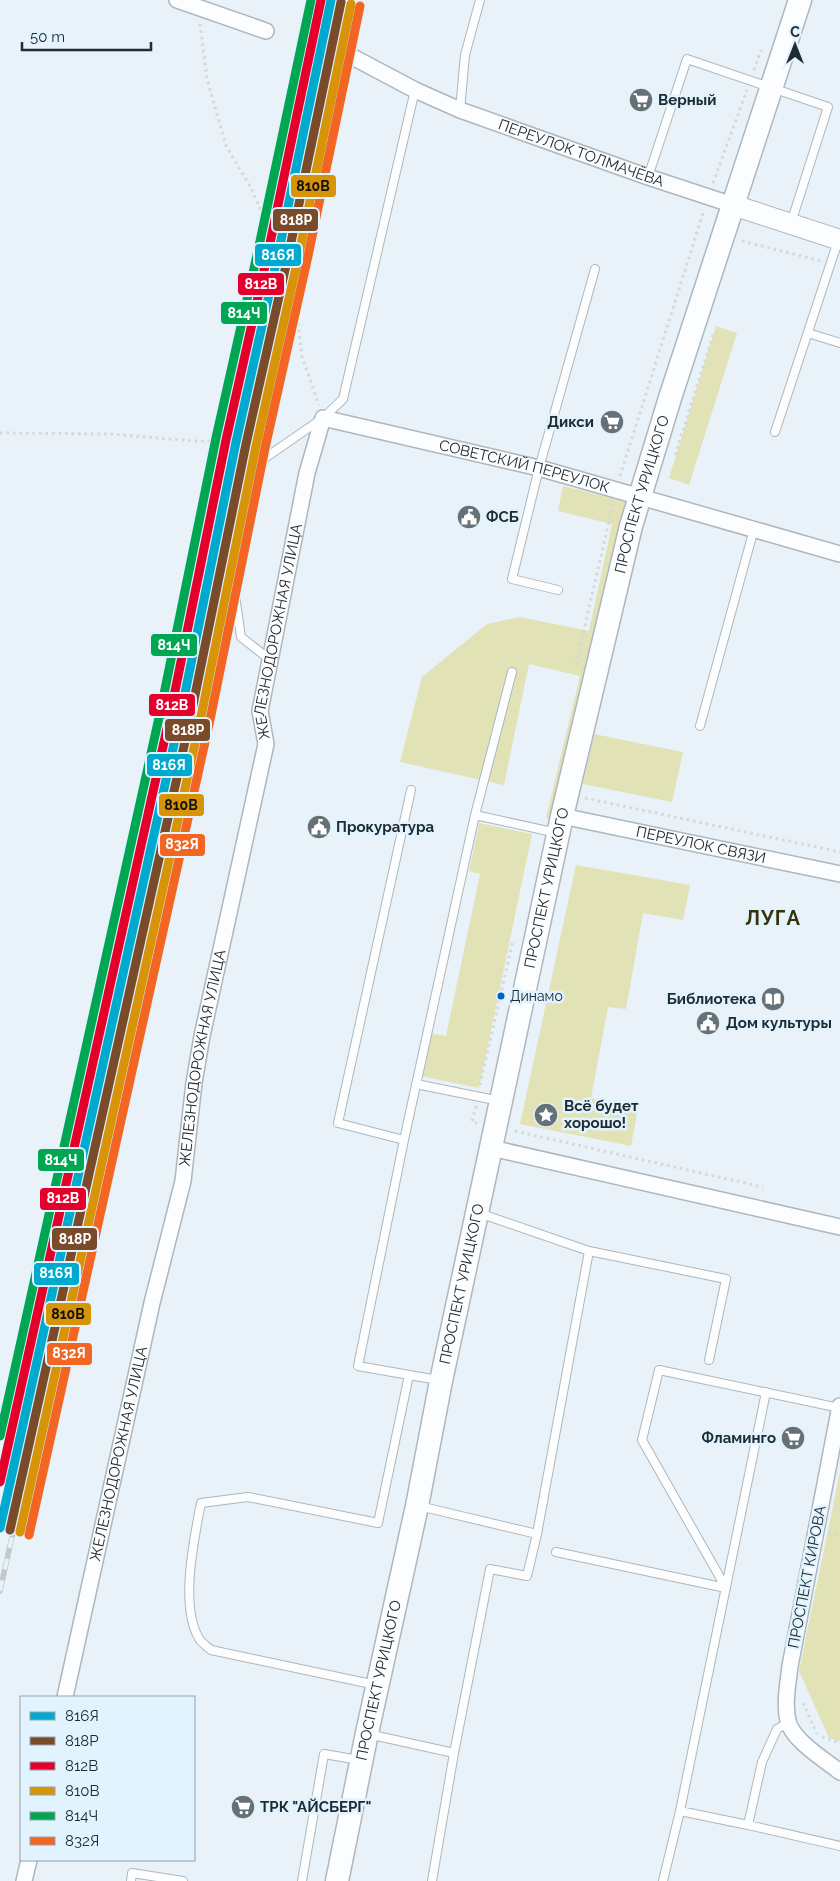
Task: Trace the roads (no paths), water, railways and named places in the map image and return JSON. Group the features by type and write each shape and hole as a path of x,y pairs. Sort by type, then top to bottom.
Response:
{"main road":[{"name":"ПРОСПЕКТ УРИЦКОГО","path":"338,1881 361,1760 417,1506 501,1101 567,823 639,497 670,398 733,238 742,208 761,84 800,0"},
{"name":"ПЕРЕУЛОК ТОЛМАЧЁВА","path":"742,208 839,238"}],"street":[{"path":"177,0 202,3 266,31"},
{"name":"ПЕРЕУЛОК ТОЛМАЧЁВА","path":"330,45 415,90 460,110 648,177 742,208"},
{"name":"СОВЕТСКИЙ ПЕРЕУЛОК","path":"323,418 538,468 840,554"},
{"name":"ЖЕЛЕЗНОДОРОЖНАЯ УЛИЦА","path":"65,1696 152,1303 184,1181 194,1083 202,1036 266,744 260,710 269,659 307,473 323,418"},
{"name":"ПЕРЕУЛОК СВЯЗИ","path":"567,823 840,874"},
{"path":"493,1138 840,1227"},
{"name":"ПРОСПЕКТ КИРОВА","path":"788,1723 786,1701 790,1666 840,1407"},
{"path":"788,1723 804,1745 840,1772"},
{"path":"24,1881 29,1861"}],"lane":[{"path":"460,110 465,55 480,0"},
{"path":"648,177 687,59 828,107 791,223"},
{"path":"269,659 241,637 230,561 235,526 265,458 323,418 343,399 415,90"},
{"path":"775,432 839,238"},
{"path":"558,590 512,579 538,468 595,269"},
{"path":"808,333 840,343"},
{"path":"700,726 754,529"},
{"path":"442,1381 358,1366 416,1084 476,816 512,672"},
{"path":"404,1140 338,1123 411,790"},
{"path":"476,816 567,823"},
{"path":"416,1084 501,1101"},
{"path":"477,1212 590,1251 726,1279 709,1360"},
{"path":"432,1881 454,1753 490,1569 527,1576 537,1534 590,1251"},
{"path":"726,1588 642,1440 659,1370 840,1407"},
{"path":"378,1685 211,1650 201,1641 192,1620 189,1588 191,1557 201,1503 248,1497 378,1523 409,1375"},
{"path":"663,1881 680,1811 766,1392"},
{"path":"417,1506 537,1534"},
{"path":"556,1552 726,1588"},
{"path":"748,1825 762,1762 777,1729 788,1723"},
{"path":"367,1734 454,1753"},
{"path":"302,1881 324,1754 361,1760"},
{"path":"680,1811 840,1846"},
{"path":"130,1881 132,1872 183,1881"}],"railway":[{"path":"0,1591 162,846 182,708"}],"place":[{"name":"Верный","path":"641,100"},
{"name":"Дикси","path":"612,422"},
{"name":"ФСБ","path":"469,517"},
{"name":"Прокуратура","path":"319,827"},
{"name":"Динамо","path":"501,996"},
{"name":"Библиотека","path":"773,999"},
{"name":"Дом культуры","path":"708,1023"},
{"name":"Всё будет хорошо!","path":"546,1115"},
{"name":"Фламинго","path":"793,1438"},
{"name":"ТРК \"АЙСБЕРГ\"","path":"243,1807"}],"district":[{"name":"ЛУГА","path":"773,918"}]}
